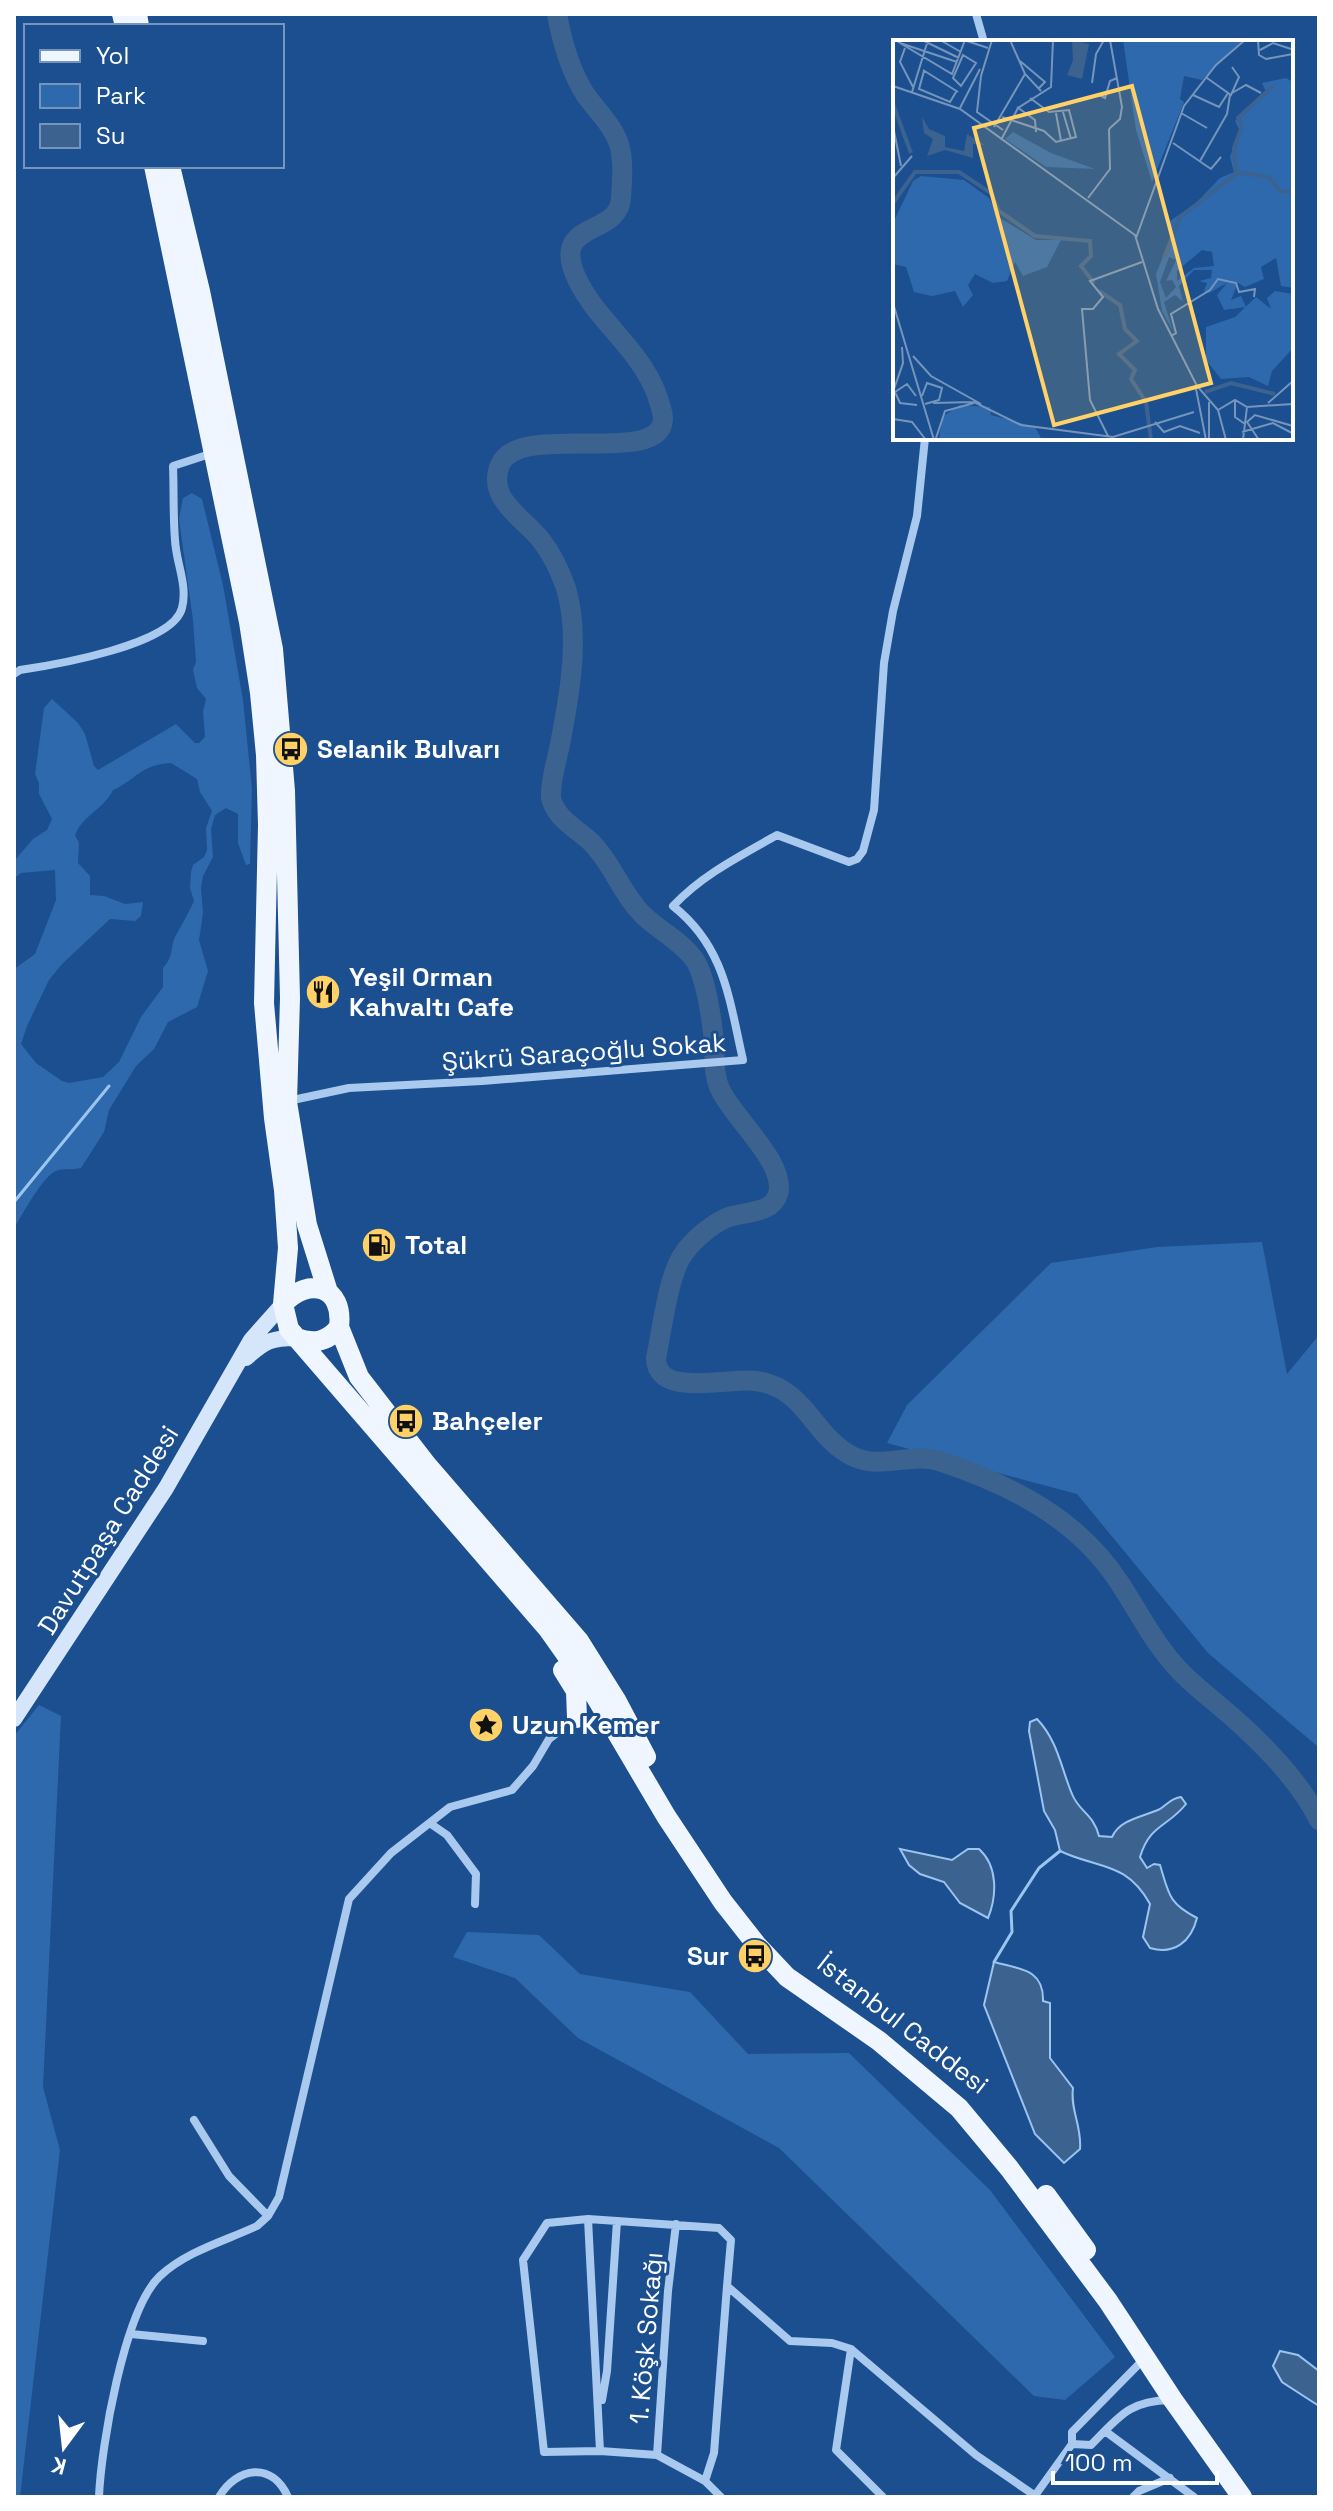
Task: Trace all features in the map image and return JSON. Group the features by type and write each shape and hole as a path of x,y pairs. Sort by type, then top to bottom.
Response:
{"main road":[{"path":"154,168 249,622 260,693 268,825 264,1003 288,1248 283,1304 285,1321 296,1338 548,1629 607,1706"},
{"path":"170,168 200,291 273,649 285,791 290,998 287,1102 307,1225 328,1292 337,1304 339,1327 359,1377 427,1465 579,1641 607,1706"},
{"path":"283,1304 300,1290 317,1288 328,1292"},
{"path":"296,1338 307,1342 326,1339 339,1327"},
{"path":"548,1629 563,1670 576,1691 577,1718 607,1706"},
{"name":"İstanbul Caddesi","path":"607,1706 666,1816 715,1890 756,1944 787,1977 907,2064 973,2117 1068,2222 1151,2357 1173,2400 1242,2497"},
{"name":"İstanbul Caddesi","path":"1151,2357 1258,2497"}],"street":[{"path":"976,14 983,40"},
{"name":"Şükrü Saraçoğlu Sokak","path":"287,1102 349,1088 482,1081 743,1060 720,965 699,930 673,906 687,891 724,865 777,835 849,862 857,859 863,851 874,810 884,663 893,611 917,516 925,440"},
{"path":"14,674 20,670 103,652 146,638 170,626 182,610 184,586 175,543 173,466 214,452"},
{"name":"Davutpaşa Caddesi","path":"14,1719 166,1488 251,1340 283,1304"},
{"path":"238,1364 261,1344 274,1338 296,1338"},
{"path":"99,2497 104,2448 122,2365 149,2288 176,2263 257,2226 268,2216 279,2197 349,1899 391,1853 450,1807 512,1790 533,1766 549,1739 577,1718"},
{"path":"431,1824 447,1835 476,1874 475,1904"},
{"path":"194,2120 229,2176 268,2216"},
{"path":"588,2219 600,2451"},
{"path":"705,2481 714,2453 731,2240 719,2228 676,2224 588,2219 547,2223 523,2260 544,2452 600,2451 657,2455 705,2481 721,2497"},
{"path":"599,2413 607,2371 617,2221"},
{"name":"1. Köşk Sokağı","path":"657,2455 668,2291 676,2224"},
{"path":"727,2286 790,2341 832,2343 851,2349 976,2455 1035,2496 1072,2444 1072,2432 1138,2365 1151,2357"},
{"path":"131,2334 203,2341"},
{"path":"851,2349 836,2450 883,2497"},
{"path":"1072,2444 1091,2445 1123,2411 1141,2402 1173,2400"},
{"path":"1105,2431 1194,2497"},
{"path":"219,2497 238,2474 252,2471 270,2476 288,2497"},
{"path":"1133,2497 1139,2491 1170,2478"}],"green space":[{"path":"192,493 202,499 223,585 243,700 252,789 250,864 246,865 238,843 238,814 226,808 215,815 211,829 213,857 203,876 201,888 203,913 199,940 208,971 197,1007 168,1022 154,1049 136,1066 109,1110 104,1132 81,1168 59,1170 51,1175 14,1228 14,969 35,954 56,900 55,870 21,873 14,878 14,861 33,839 47,830 52,819 39,794 35,774 44,708 52,699 78,723 98,770 176,724 195,743 205,737 203,711 206,699 197,688 193,670 196,662 193,620 179,519 183,498","holes":["171,763 197,779 200,792 212,811 206,828 207,850 204,857 193,865 190,888 194,901 163,968 163,987 141,1017 119,1062 103,1077 69,1083 62,1081 36,1063 21,1044 27,1026 49,980 62,964 110,919 135,921 141,916 143,902 125,904 104,896 90,895 90,876 78,863 79,843 75,835 113,790 145,770"]},
{"path":"1262,1242 1287,1374 1319,1335 1319,1752 1317,1746 1208,1653 1077,1494 887,1443 907,1405 1051,1263 1157,1247"},
{"path":"39,1705 61,1716 43,2087 60,2150 20,2497 14,2497 14,1736"},
{"path":"467,1932 539,1935 580,1974 690,1992 748,2054 849,2053 990,2190 1115,2357 1065,2400 1034,2396 779,2148 578,2038 515,1978 453,1957"}],"water":[{"path":"1037,1719 1054,1746 1075,1800 1093,1822 1099,1836 1112,1837 1126,1822 1160,1809 1175,1799 1181,1797 1186,1804 1154,1832 1140,1857 1147,1868 1160,1865 1171,1897 1197,1918 1190,1934 1180,1945 1167,1950 1150,1948 1143,1937 1150,1904 1131,1880 1110,1868 1060,1851 1055,1830 1044,1811 1029,1731 1030,1722"},
{"path":"900,1849 952,1860 968,1849 979,1849 993,1873 993,1900 988,1918 960,1903 944,1882 920,1874 909,1865"},
{"path":"994,1962 1035,1976 1042,1990 1043,2001 1050,2003 1050,2058 1073,2088 1080,2141 1080,2149 1064,2163 1035,2134 984,2005"},
{"path":"1280,2351 1298,2355 1319,2371 1319,2406 1282,2382 1273,2366"}],"waterway":[{"path":"557,14 575,75 616,137 622,164 621,198 617,211 577,238 571,248 571,261 587,296 650,379 663,419 656,433 639,441 533,446 512,452 500,465 497,477 502,498 549,551 564,582 570,606 573,644 570,683 551,798 562,817 599,851 636,908 694,959 708,999 718,1083 726,1100 767,1155 779,1182 778,1194 770,1206 720,1221 697,1238 678,1262 666,1303 656,1358 659,1371 681,1382 756,1381 773,1385 799,1403 840,1449 854,1457 876,1462 931,1459 968,1471 1041,1507 1084,1540 1102,1560 1171,1661 1273,1756 1303,1793 1319,1820"},
{"path":"14,1202 109,1086"},
{"path":"994,1962 1012,1932 1011,1911 1039,1868 1060,1851"}],"place":[{"name":"Selanik Bulvarı","path":"291,749"},
{"name":"Yeşil Orman Kahvaltı Cafe","path":"323,992"},
{"name":"Total","path":"379,1245"},
{"name":"Bahçeler","path":"406,1421"},
{"name":"Uzun Kemer","path":"486,1725"},
{"name":"Sur","path":"755,1956"}]}
